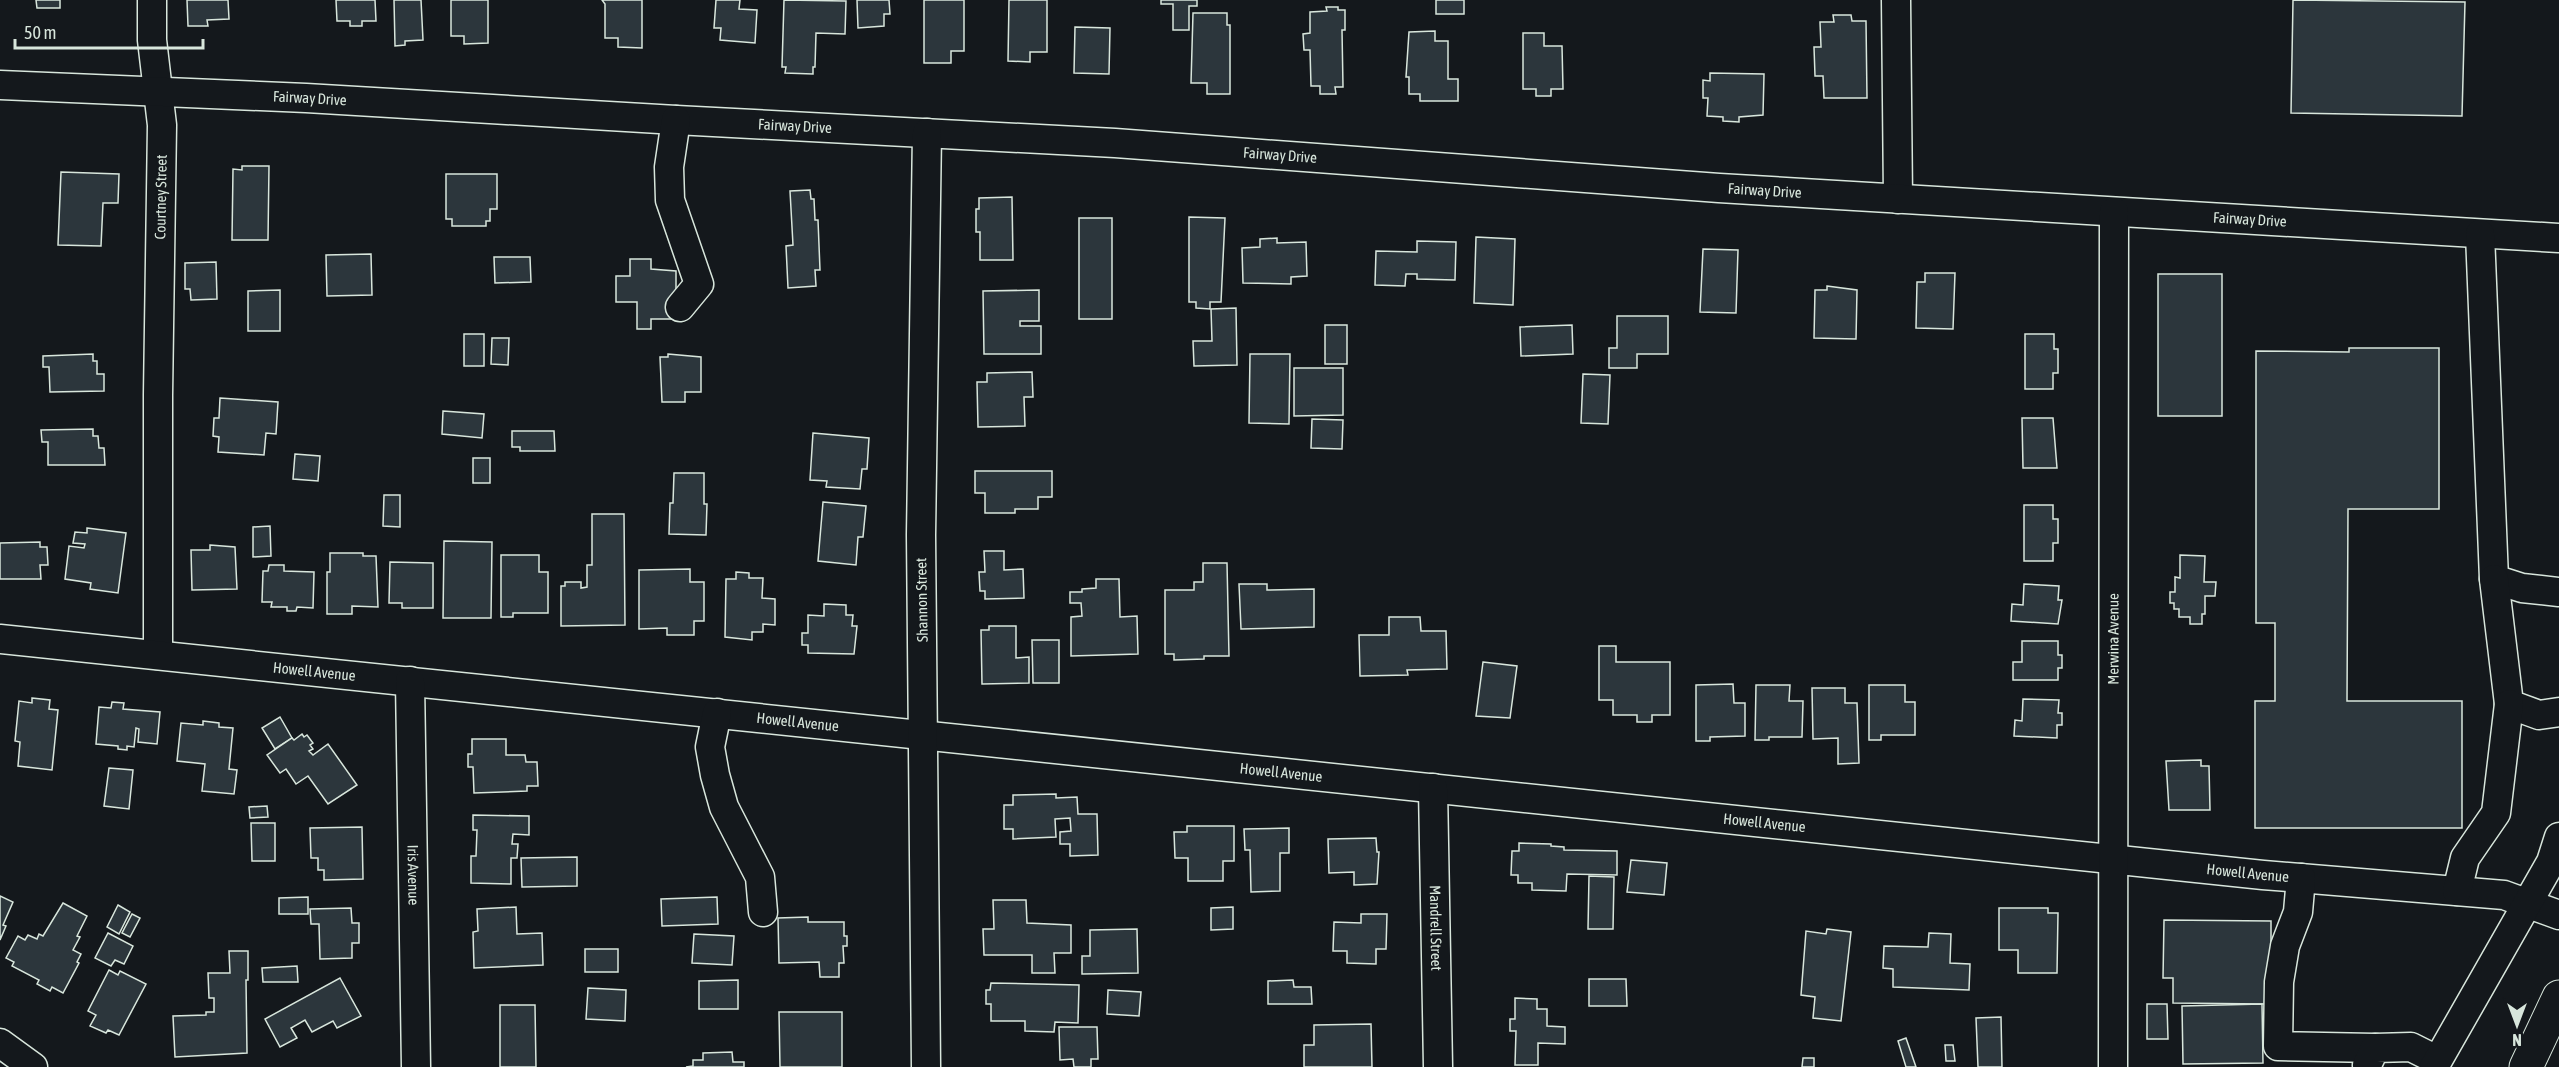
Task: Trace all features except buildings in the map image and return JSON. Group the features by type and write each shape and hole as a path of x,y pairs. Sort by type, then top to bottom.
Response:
{"main road":[{"path":"2526,1067 2559,997"}],"street":[{"name":"Courtney Street","path":"152,0 152,40 162,125 158,395 158,655"},
{"path":"1896,0 1898,199"},
{"name":"Fairway Drive","path":"0,85 306,98 1115,143 1708,187 2559,238"},
{"path":"676,120 669,167 670,200 699,284 680,307"},
{"name":"Shannon Street","path":"926,1067 921,535 927,133"},
{"name":"Merwina Avenue","path":"2113,1067 2114,212"},
{"path":"2457,891 2465,858 2496,813 2509,704 2494,579 2480,234"},
{"path":"2494,579 2522,588 2559,592"},
{"name":"Howell Avenue","path":"0,639 2114,859 2504,895 2559,915"},
{"name":"Iris Avenue","path":"410,681 416,1067"},
{"path":"2509,704 2539,715 2559,712"},
{"path":"717,713 710,747 715,775 724,807 760,877 763,912"},
{"name":"Mandrell Street","path":"1433,788 1438,1067"},
{"path":"2301,878 2298,912 2285,946 2279,982 2278,1046 2370,1057 2411,1047 2435,1064 2551,862 2559,837"},
{"path":"0,1043 33,1067"}]}
